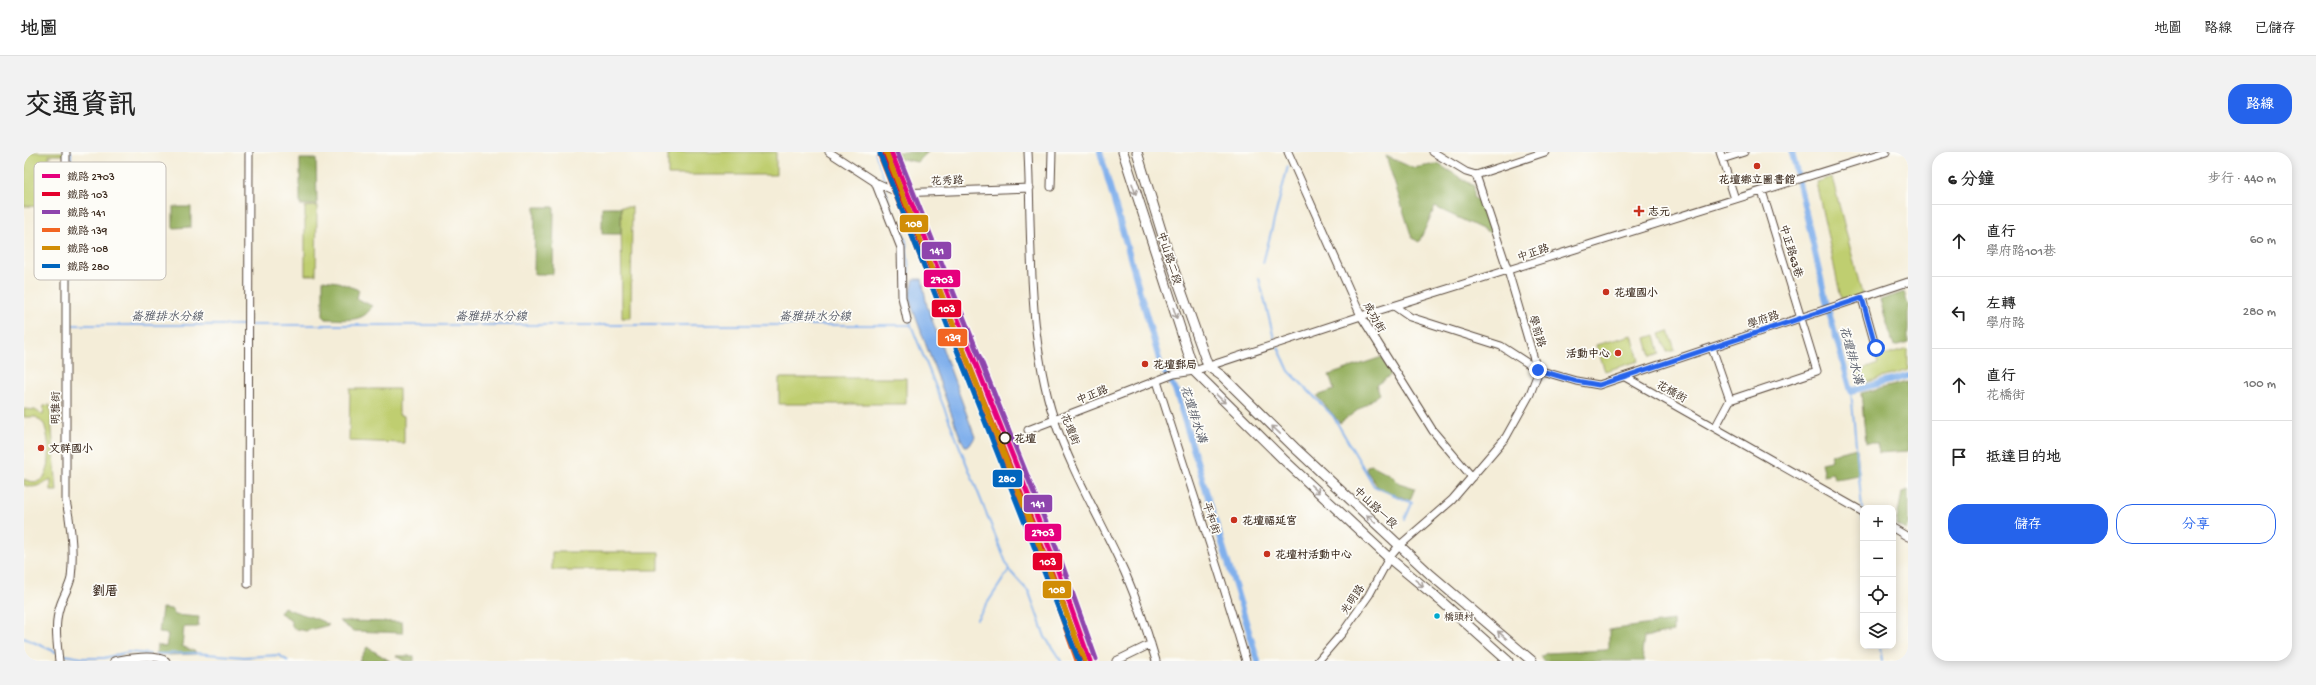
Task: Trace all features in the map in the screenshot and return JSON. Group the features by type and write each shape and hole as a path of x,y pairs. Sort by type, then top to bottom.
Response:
{"main road":[{"name":"中山路二段","path":"1123,152 1194,371"},
{"name":"中山路二段","path":"1137,152 1178,284 1208,366"},
{"name":"中山路一段","path":"1208,366 1222,376 1294,447 1399,546 1532,661"},
{"path":"1194,371 1283,460 1389,558 1442,600 1508,661"}],"street":[{"path":"248,584 249,152"},
{"name":"花秀路","path":"829,152 876,182 899,193 1030,188"},
{"name":"花壇街","path":"1028,152 1031,251 1039,355 1044,384 1054,420 1080,480 1121,563 1156,661"},
{"path":"1051,187 1052,152"},
{"name":"成功街","path":"1288,152 1361,316 1433,431 1472,477"},
{"path":"1433,152 1466,172 1476,175 1546,152"},
{"path":"1735,199 1721,155 1744,152"},
{"name":"中正路","path":"1208,366 1361,316 1886,152"},
{"name":"學前路","path":"1476,175 1508,271 1538,370"},
{"path":"876,182 901,248 902,297 907,320"},
{"name":"中正路63巷","path":"1730,400 1817,371 1762,191"},
{"name":"明雅街","path":"59,661 56,622 60,606 70,583 72,568 71,535 66,501 66,280"},
{"name":"學府路","path":"1625,377 1908,282"},
{"path":"1862,298 1876,348"},
{"path":"1394,306 1410,317 1501,346 1538,370 1576,381 1599,385 1625,377"},
{"path":"1712,348 1730,400 1715,428"},
{"path":"1194,371 1208,366"},
{"path":"1399,546 1441,511 1506,437 1530,394 1538,370"},
{"name":"中正路","path":"1028,430 1174,374 1194,371"},
{"name":"花橋街","path":"1625,377 1860,510"},
{"name":"平和街","path":"1161,379 1212,554 1231,606 1246,661"},
{"path":"1896,530 1908,536"},
{"name":"光明路","path":"1318,661 1343,632 1369,595 1389,558 1399,546"},
{"path":"1116,661 1151,644"},
{"path":"114,661 131,658 159,657 166,661"}],"green space":[{"path":"25,152 65,152 65,155 49,155 49,162 34,162 34,206 24,206"},
{"path":"668,152 776,152 776,175 668,175"},
{"path":"894,152 928,152 917,162 902,159 898,162"},
{"path":"1386,156 1413,168 1438,164 1474,186 1474,198 1483,203 1493,234 1435,207 1419,242 1412,238"},
{"path":"300,159 316,159 317,205 300,205"},
{"path":"1832,177 1862,294 1842,303 1816,182"},
{"path":"317,206 316,275 305,275 305,207"},
{"path":"173,207 191,207 191,227 173,228"},
{"path":"535,207 554,207 553,274 534,274"},
{"path":"602,207 621,207 621,234 602,234"},
{"path":"621,207 632,207 631,318 622,318"},
{"path":"323,280 338,282 359,290 356,298 372,306 364,316 358,318 345,320 326,319 323,316"},
{"path":"1904,292 1908,305 1908,343 1894,347 1880,300"},
{"path":"1669,331 1675,350 1667,352 1660,334"},
{"name":"活動中心","path":"1632,335 1639,361 1605,371 1596,345"},
{"path":"1655,335 1660,354 1651,357 1646,338"},
{"path":"1908,349 1908,370 1861,384 1858,371 1878,364 1876,358"},
{"path":"1382,357 1391,375 1376,385 1380,394 1340,423 1317,396 1334,390 1329,375"},
{"path":"779,378 906,378 906,404 779,404"},
{"path":"1908,382 1908,451 1879,453 1877,443 1866,443 1861,393"},
{"path":"350,389 399,389 399,415 404,416 404,443 349,441"},
{"path":"50,405 57,491 51,491 51,479 35,487 24,485 24,479 35,482 42,479 46,473 49,463 49,452 44,424 36,417 24,417 24,409 35,410 43,415 44,406"},
{"path":"1857,448 1859,475 1835,479 1832,473 1824,475 1821,463 1830,461 1832,454"},
{"path":"1372,465 1391,475 1399,483 1415,488 1410,500 1379,489 1366,470 1367,466"},
{"path":"1908,490 1908,523 1906,530 1896,525 1902,492"},
{"path":"552,552 659,552 659,570 552,570"},
{"path":"284,607 329,625 306,631 293,628 290,619 280,613"},
{"path":"162,608 171,609 175,615 199,617 198,627 184,627 182,646 196,652 196,654 170,655 156,653 157,645 166,647 168,634 159,633"},
{"path":"339,621 402,622 403,633 353,631"},
{"path":"1673,621 1673,632 1644,637 1642,653 1645,661 1544,661 1540,657 1547,653 1606,650 1609,647 1609,630"},
{"path":"367,647 390,661 359,661"},
{"path":"396,656 414,656 414,661 404,661"}],"water":[{"path":"914,279 922,279 927,306 975,437 970,445 965,446 960,437 912,307 910,295"}],"waterway":[{"name":"崙雅排水分線","path":"71,152 71,162"},
{"path":"875,152 886,185"},
{"name":"花壇排水溝","path":"1100,152 1161,366 1175,389 1258,661"},
{"name":"花壇排水溝","path":"1792,152 1827,305 1851,391 1908,376"},
{"path":"1263,263 1288,166"},
{"path":"886,189 889,204 906,241 909,271 908,301 911,325 1009,570 977,619"},
{"path":"1259,278 1274,338"},
{"name":"崙雅排水分線","path":"70,280 70,325 247,325"},
{"name":"崙雅排水分線","path":"251,325 911,325"},
{"path":"1278,347 1289,371 1333,416 1374,486 1412,503 1405,519"},
{"name":"花壇排水溝","path":"1851,391 1862,505"},
{"path":"1009,570 1029,592 1045,637 1061,661"},
{"path":"24,638 56,652"},
{"name":"花壇排水溝","path":"1880,649 1882,661"},
{"path":"59,654 82,658 104,658 128,652 150,654"},
{"path":"154,654 194,653 244,657 279,655 288,661"}],"railway":[{"path":"928,247 959,307"}],"rail line":[{"name":"108","path":"886,152 1085,661"},
{"name":"2703","path":"891,152 1051,552 1090,661"},
{"name":"141","path":"897,152 1057,550 1096,659"},
{"name":"280","path":"880,154 1079,661"},
{"name":"103","path":"885,154 1045,554 1084,661"},
{"name":"139","path":"880,156 1040,556 1077,661"}],"place":[{"name":"花壇鄉立圖書館","path":"1757,166"},
{"name":"志元","path":"1639,211"},
{"name":"花壇國小","path":"1606,292"},
{"name":"活動中心","path":"1618,353"},
{"name":"花壇郵局","path":"1145,364"},
{"name":"花壇","path":"1005,438"},
{"name":"文祥國小","path":"41,448"},
{"name":"花壇福延宮","path":"1234,520"},
{"name":"花壇村活動中心","path":"1267,554"},
{"name":"橋頭村","path":"1437,616"}],"district":[{"name":"劉厝","path":"105,590"}],"route":[{"path":"1538,370 1576,381 1599,385 1862,298 1876,348"}]}
